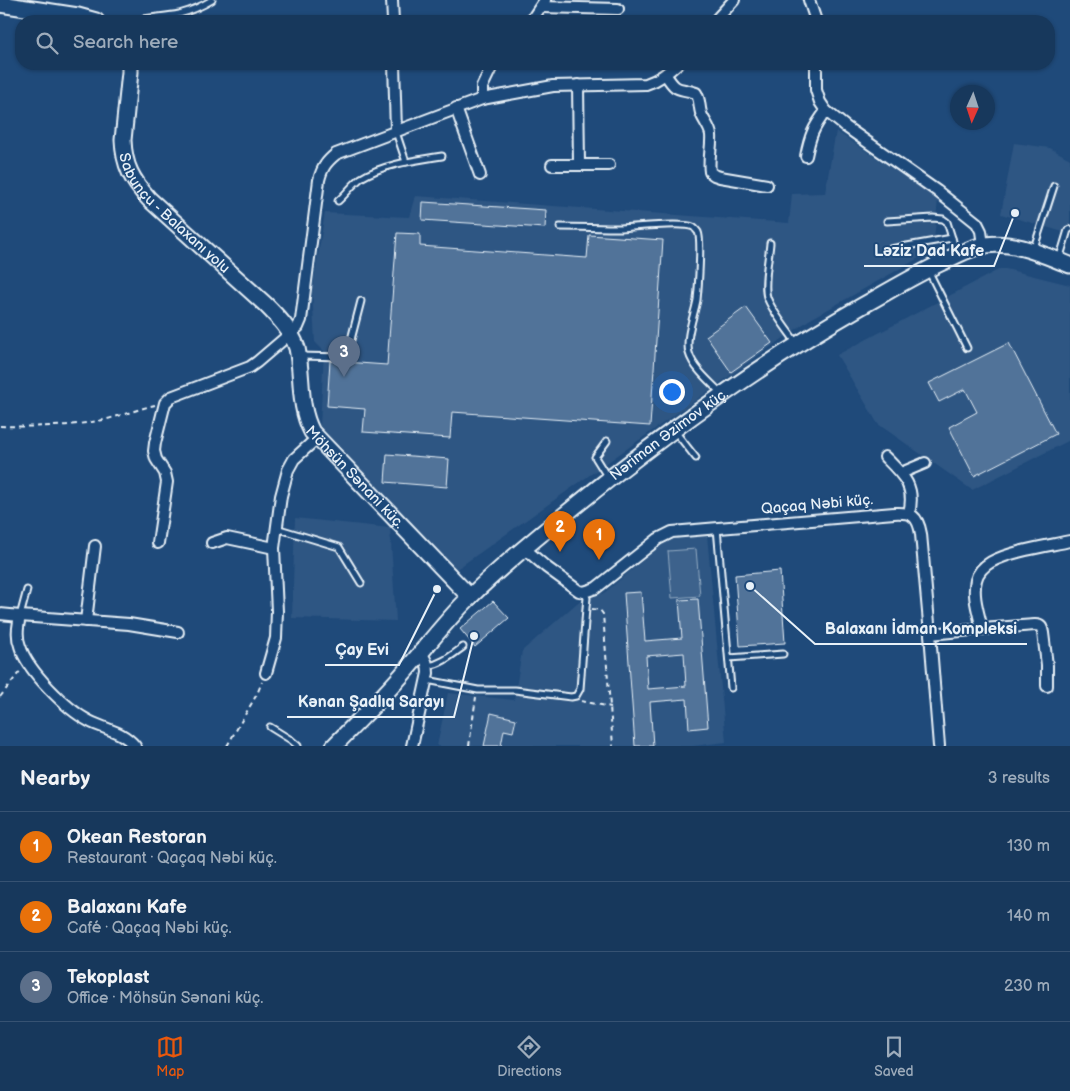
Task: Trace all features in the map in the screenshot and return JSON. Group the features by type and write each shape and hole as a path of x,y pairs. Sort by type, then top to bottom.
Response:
{"main road":[{"path":"0,4 23,4 73,15"},
{"name":"Sabunçu - Balaxanı yolu","path":"130,70 123,152 130,174 148,199 265,304 283,322 290,333"},
{"name":"Nəriman Əzimov küç.","path":"334,746 398,679 424,660 452,615 524,548 608,479 722,395 797,344 928,269 958,254 983,245 1004,244 1033,251 1064,262"},
{"name":"Möhsün Sənani küç.","path":"290,333 295,341 298,356 302,402 309,425 317,438 470,597"}],"street":[{"path":"392,0 393,15"},
{"path":"720,15 734,0"},
{"path":"809,0 814,15"},
{"path":"535,15 543,4 618,9"},
{"path":"394,70 396,131"},
{"path":"482,99 482,88 491,70"},
{"path":"158,543 167,482 165,473 156,459 154,443 165,403 171,397 250,367 298,327 301,320 318,180 326,162 336,154 482,99 545,87 638,85 656,81 671,70"},
{"path":"816,70 816,90 820,102 826,111 937,191 977,223 981,231 983,245"},
{"path":"666,75 677,89 696,93 698,97 700,111 711,134 710,172 720,177 766,185"},
{"path":"578,85 579,164"},
{"path":"456,108 480,175"},
{"path":"806,156 815,125 826,111"},
{"path":"552,165 609,164"},
{"path":"266,673 276,638 277,611 274,548 281,496 288,470 294,459 317,438"},
{"path":"886,457 907,481 912,504 909,513 915,517 920,527 939,746"},
{"path":"901,473 925,463"},
{"name":"Qaçaq Nəbi küç.","path":"584,592 596,588 664,535 672,532 909,513"},
{"path":"212,543 227,538 274,548"},
{"path":"982,630 975,591 978,573 991,562 1007,556 1070,541"},
{"path":"86,621 94,546"},
{"path":"524,548 572,587 584,592"},
{"path":"0,614 153,627 178,632"},
{"path":"20,616 17,631 26,662 50,689 79,716 111,729 124,736 135,746"},
{"path":"930,634 1040,625 1043,632 1047,686"},
{"path":"412,746 427,680 424,660"}],"lane":[{"path":"171,15 199,8 212,0"},
{"path":"396,131 406,162"},
{"path":"338,201 360,179 377,171 406,162 442,156"},
{"path":"1033,251 1054,186"},
{"path":"887,221 943,219 947,222 958,254"},
{"path":"560,227 620,228 687,225 694,227 699,232 697,300 688,341 688,350 690,358 697,368 722,395"},
{"path":"1064,262 1068,230 1070,229"},
{"path":"890,249 952,238"},
{"path":"770,243 765,288 767,298 797,344"},
{"path":"928,269 967,348"},
{"path":"298,356 344,357 347,355 361,301"},
{"path":"674,430 696,458"},
{"path":"607,441 595,457 608,479"},
{"path":"276,528 339,547 361,583"},
{"path":"717,528 731,688"},
{"path":"20,616 27,590"},
{"path":"427,680 478,690 515,690 576,696 580,689 586,608 584,592"},
{"path":"424,660 435,665 441,663 463,647"},
{"path":"729,658 783,654"},
{"path":"270,727 298,746"}],"path":[{"path":"0,426 74,426 106,420 165,403"},
{"path":"586,608 600,610 603,614 613,746"},
{"path":"0,698 26,662"},
{"path":"227,746 257,694 266,673"},
{"path":"468,746 478,690"},
{"path":"576,696 581,701 610,707"}],"shaded area":[{"path":"836,131 938,199 933,250 809,320 454,571 320,426 324,351 315,342 312,291 325,213 409,217 415,196 789,223 792,194 825,193"},
{"path":"1014,143 1050,148 1070,159 1070,234 1001,214"},
{"path":"1000,269 1070,285 1070,440 972,490 878,424 837,355"},
{"path":"295,518 390,528 396,621 292,618"},
{"path":"707,535 726,742 693,746 437,746 448,693 514,700 522,651 577,603 604,593 670,538"},
{"path":"696,549 700,596 672,598 668,551"}],"building":[{"path":"423,202 546,210 545,228 422,220"},
{"path":"397,233 420,234 420,246 587,258 589,235 663,240 650,426 452,412 450,438 363,432 365,409 327,406 330,361 387,365"},
{"path":"746,307 772,343 731,372 706,336"},
{"path":"1009,343 1056,434 974,476 949,427 977,412 965,389 939,402 929,383"},
{"path":"387,454 449,459 447,487 385,482"},
{"path":"780,571 785,643 740,646 735,575"},
{"path":"641,592 645,641 682,638 679,600 698,599 708,727 689,729 687,699 650,702 653,746 635,746 624,593","holes":["684,653 686,686 648,689 646,656"]},
{"path":"493,601 509,618 475,647 460,629"},
{"path":"491,713 516,719 513,732 504,730 501,746 484,746"}],"place":[{"name":"Ləziz Dad Kafe","path":"1015,213"},
{"name":"Tekoplast","path":"344,377"},
{"name":"Balaxanı Kafe","path":"560,552"},
{"name":"Okean Restoran","path":"599,560"},
{"name":"Balaxanı İdman Kompleksi","path":"750,586"},
{"name":"Çay Evi","path":"437,589"},
{"name":"Kənan Şadlıq Sarayı","path":"474,636"}]}
